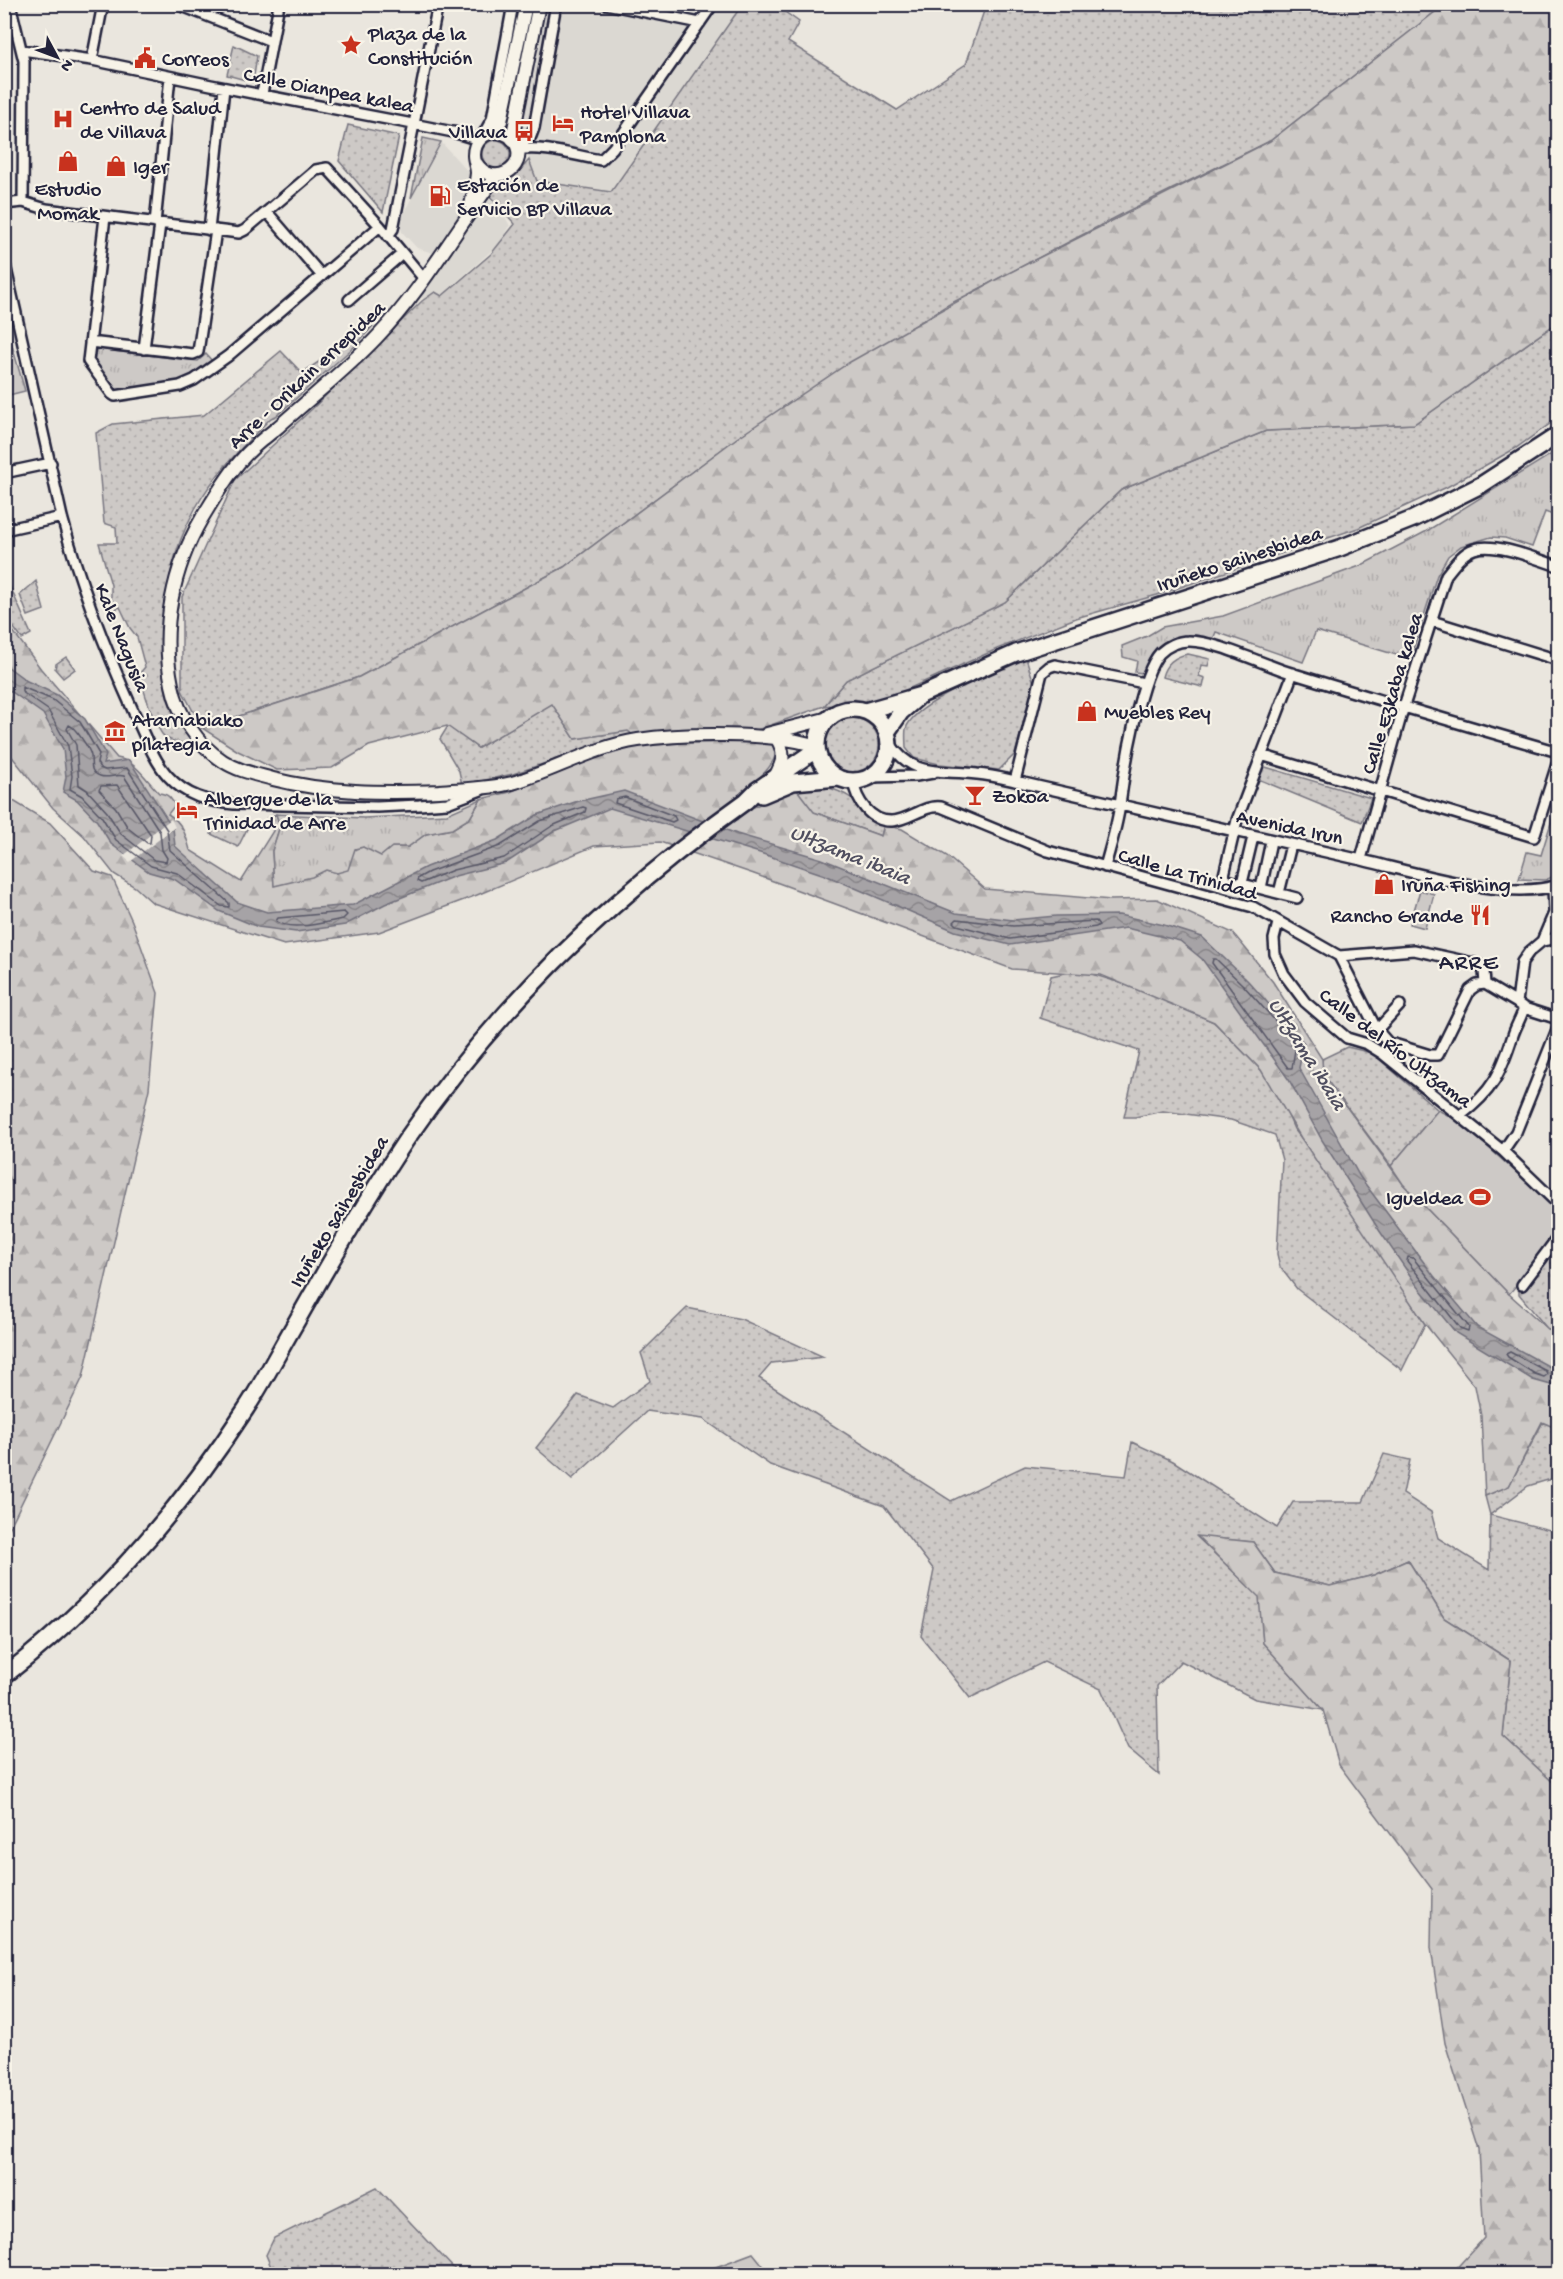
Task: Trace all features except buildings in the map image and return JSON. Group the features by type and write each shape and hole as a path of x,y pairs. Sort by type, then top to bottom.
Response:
{"highway":[{"name":"Iruñeko saihesbidea","path":"865,711 921,695 1016,652 1340,548 1413,519 1481,484 1558,435"},
{"name":"Iruñeko saihesbidea","path":"888,737 901,712 921,695"},
{"path":"846,709 865,711 878,719 888,737 887,756 880,768 870,777 853,781 838,778 824,766 817,748 819,733 829,718 846,709"},
{"name":"Iruñeko saihesbidea","path":"4,1676 39,1649 122,1569 186,1494 246,1409 341,1244 406,1141 478,1045 583,933 646,876 746,801 757,790 817,748"},
{"name":"Iruñeko saihesbidea","path":"746,801 793,782 838,778"}],"main road":[{"path":"470,210 477,173 475,146 501,121 526,4"},
{"path":"475,161 484,172 496,176 507,173 518,159 516,145 539,4"},
{"path":"484,136 500,132 516,145"},
{"name":"Arre - Orikain errepidea","path":"496,176 400,312 374,340 242,458 202,518 184,554 173,593 167,631 169,671 175,699 193,732 209,750 241,771 299,785 354,792 486,788 512,783 595,751 638,740 713,736 758,737 794,739 817,748"},
{"name":"Arre - Orikain errepidea","path":"758,737 829,718"},
{"path":"775,777 784,759 783,748 777,739"}],"street":[{"path":"10,4 22,51 23,202"},
{"path":"14,21 18,4"},
{"path":"92,60 103,4"},
{"path":"177,4 271,41"},
{"path":"262,94 279,4"},
{"path":"388,236 393,229 438,4"},
{"path":"484,136 492,119 513,4"},
{"path":"516,145 531,136 534,128 556,4"},
{"path":"606,4 667,10 700,23"},
{"path":"516,145 601,160 613,148 713,4"},
{"name":"Calle Oianpea kalea","path":"22,51 92,60 224,88 484,136"},
{"path":"144,349 158,223 170,77"},
{"path":"90,342 193,354 200,349 213,230 224,88"},
{"path":"453,132 466,142 475,161"},
{"path":"4,204 23,202 46,209 239,233 321,168 327,168 424,279"},
{"path":"267,212 322,276"},
{"path":"105,217 88,361 112,394 116,396 185,385 228,356 380,226"},
{"path":"349,300 402,254"},
{"name":"Kale Nagusia","path":"4,261 62,517 87,597 147,741 167,775 196,797 234,804 377,807 447,803 463,799 486,788"},
{"path":"4,473 51,463"},
{"path":"4,530 62,517"},
{"name":"Calle Ezkaba kalea","path":"1360,860 1404,706 1446,575 1459,559 1474,549 1496,547 1558,566"},
{"path":"1432,621 1558,660"},
{"path":"1105,867 1119,806 1122,777 1144,683 1160,652 1175,643 1190,641 1216,647 1293,673 1558,752"},
{"path":"888,737 899,757 917,768 978,774 1015,781 1042,674 1049,667 1056,665 1144,683"},
{"path":"1293,673 1233,832 1223,879 1298,898"},
{"path":"1261,755 1534,837 1558,761"},
{"path":"870,777 916,776 938,771"},
{"name":"Calle La Trinidad","path":"853,781 855,794 865,809 877,818 892,821 932,806 941,807 1048,851 1253,907 1339,956"},
{"name":"Avenida Irun","path":"1015,781 1253,837 1494,889 1521,890 1556,886"},
{"path":"1242,883 1253,837"},
{"path":"1261,888 1271,841"},
{"path":"1279,893 1291,845"},
{"path":"1460,1116 1485,1095 1494,1084 1504,1064 1521,1006 1522,962 1529,952 1542,941 1554,913 1556,886"},
{"name":"Calle del Río Ultzama","path":"1278,923 1274,939 1275,954 1284,974 1305,1002 1347,1038 1367,1044 1383,1054 1503,1151 1558,1204"},
{"path":"1542,941 1552,939 1558,943"},
{"path":"1391,1046 1377,1030 1339,956 1414,950 1478,964 1484,971 1485,984"},
{"path":"1383,1054 1394,1044 1430,1055 1438,1055 1470,990 1477,984 1485,984 1521,1006 1558,1019"},
{"path":"1377,1030 1400,1005"},
{"path":"1503,1151 1516,1132 1558,1027"},
{"path":"1522,1285 1558,1237"}],"shaded area":[{"path":"544,5 742,5 611,192 537,181 517,126"},
{"name":"Estación de Servicio BP Villava","path":"441,142 470,174 471,184 465,206 436,254 417,248 402,232 399,222"},
{"path":"485,194 502,211 510,226 500,243 442,295 435,292 423,299 421,297 474,217"}],"green space":[{"path":"742,5 775,5 799,22 788,42 897,110 966,64 986,5 1444,5 1270,141 1128,211 946,306 737,438 564,567 359,677 202,728 182,690 182,597 235,480 312,409 422,301 435,292 442,296 491,254 515,224 487,193 516,175 529,160 537,181 611,192"},
{"path":"1444,5 1558,5 1558,322 1414,424 1266,431 1121,490 1005,602 846,680 824,706 757,730 632,734 628,731 575,739 552,704 478,748 447,726 369,746 332,768 277,770 238,751 202,728 359,677 564,567 737,438 850,362 999,278 1270,141"},
{"path":"234,45 257,56 253,82 227,75"},
{"path":"348,125 399,136 383,212 339,161"},
{"path":"423,138 441,142 411,198"},
{"path":"496,140 506,144 510,154 506,164 496,168 486,164 482,154 486,144"},
{"path":"4,317 25,391 5,396 4,396"},
{"path":"1558,322 1558,418 1516,448 1447,487 1358,528 1157,595 1076,618 997,649 899,693 876,700 824,706 846,680 1005,602 1121,490 1266,431 1414,424"},
{"path":"373,326 355,346 271,418 240,449 211,484 187,524 175,556 167,590 163,624 163,665 170,705 194,744 172,741 162,734 143,689 139,674 145,667 137,637 120,607 116,609 111,598 111,585 99,543 117,543 116,527 104,523 96,433 113,424 204,415 281,351 302,373"},
{"path":"105,346 105,350 198,361 206,354 213,362 185,382 115,393 94,363 96,349"},
{"path":"1558,450 1558,517 1545,512 1532,547 1505,538 1491,537 1461,546 1448,556 1437,575 1410,659 1316,631 1303,662 1216,632 1213,639 1188,635 1163,642 1151,655 1143,673 1135,672 1137,661 1123,657 1122,646 1162,627 1223,616 1360,566 1425,532"},
{"path":"4,573 31,634 22,639 5,616"},
{"path":"36,581 44,610 28,616 20,595"},
{"path":"4,619 41,669 117,758 135,767 159,793 170,798 175,805 168,814 180,825 190,850 241,882 273,831 267,818 276,814 280,826 272,851 274,885 326,870 337,873 355,849 408,847 426,834 452,829 470,818 481,799 510,792 591,758 628,747 681,743 772,742 777,749 773,762 743,790 754,807 794,786 814,812 881,836 884,825 902,829 947,856 985,889 1111,900 1157,899 1233,933 1273,982 1322,1059 1323,1075 1403,1184 1509,1294 1558,1338 1558,1429 1542,1422 1509,1486 1485,1496 1481,1416 1475,1386 1425,1324 1301,1138 1261,1070 1214,1022 1101,975 1012,969 754,874 660,842 594,846 477,895 379,932 284,945 153,903 135,887 114,874 84,836 53,808 5,748"},
{"path":"1188,654 1210,659 1208,666 1201,665 1199,676 1205,678 1203,687 1162,677 1171,661"},
{"path":"66,657 75,669 63,678 55,669 56,664"},
{"path":"1026,658 1034,683 1015,754 999,770 939,764 914,758 906,748 906,729 912,719 958,688"},
{"path":"552,703 575,739 628,731 632,734 513,774 462,785 459,771 440,739 448,726 478,748"},
{"path":"847,718 857,718 867,722 875,730 879,745 875,760 867,768 857,772 847,772 837,768 829,760 825,750 825,740 829,730 837,722"},
{"path":"1262,766 1371,798 1362,822 1258,779"},
{"path":"819,785 851,798 867,817 884,825 881,836 813,812 794,786"},
{"path":"5,796 50,823 94,871 112,877 132,921 158,993 149,1089 83,1377 5,1537"},
{"path":"481,799 470,818 452,829 426,834 408,847 392,847 381,856 363,847 355,849 348,870 337,873 326,870 312,877 274,886 272,851 280,826 276,814 364,818 447,814"},
{"path":"1558,800 1558,875 1545,880 1519,879 1527,852 1541,855"},
{"path":"223,817 248,827 238,847 211,834"},
{"path":"1420,890 1434,894 1425,928 1410,924"},
{"path":"1079,970 1137,988 1214,1022 1261,1070 1277,1090 1294,1129 1322,1164 1425,1324 1402,1370 1297,1289 1280,1267 1277,1254 1282,1160 1275,1135 1231,1120 1163,1111 1124,1117 1139,1051 1040,1018 1051,976"},
{"path":"1347,1047 1372,1053 1438,1110 1391,1166 1323,1075 1322,1059"},
{"name":"Igueldea","path":"1438,1110 1459,1121 1558,1210 1558,1236 1509,1294 1403,1184 1391,1166"},
{"path":"1558,1236 1558,1342 1519,1294 1519,1283"},
{"path":"687,1308 741,1319 824,1357 772,1363 759,1378 951,1501 1025,1466 1126,1476 1132,1442 1173,1461 1277,1528 1293,1502 1363,1502 1384,1454 1410,1460 1403,1494 1431,1512 1438,1538 1489,1570 1490,1515 1558,1532 1558,1787 1503,1736 1511,1661 1444,1618 1408,1560 1374,1575 1330,1586 1275,1573 1253,1542 1197,1537 1260,1597 1263,1643 1323,1710 1255,1699 1181,1661 1157,1686 1159,1775 1128,1749 1101,1689 1044,1662 970,1698 921,1636 934,1570 884,1506 770,1465 703,1419 647,1411 572,1479 536,1448 578,1395 613,1408 650,1381 641,1353"},
{"path":"1543,1422 1558,1429 1558,1477 1528,1486 1490,1515 1485,1496 1509,1486"},
{"path":"1197,1536 1253,1542 1275,1573 1330,1586 1374,1575 1408,1560 1444,1618 1511,1661 1503,1736 1558,1787 1558,2274 1451,2274 1484,2238 1479,2150 1445,2043 1431,1948 1432,1889 1339,1765 1323,1710 1263,1643 1259,1597"},
{"path":"377,2187 459,2274 274,2274 266,2255 274,2238"},
{"path":"753,2253 770,2274 697,2274"}],"water":[{"path":"4,664 27,681 57,695 85,719 106,755 103,764 129,760 173,828 175,846 237,902 267,912 353,905 426,867 497,840 537,815 575,802 624,791 737,834 822,859 956,913 1013,920 1056,916 1119,915 1164,925 1202,937 1248,981 1304,1043 1299,1068 1360,1177 1434,1276 1477,1327 1550,1367 1558,1368 1558,1387 1533,1380 1456,1333 1416,1284 1379,1230 1322,1140 1289,1080 1202,959 1180,941 1126,928 1010,945 955,931 825,875 610,808 555,831 506,863 455,876 385,904 345,925 296,932 258,927 219,911 174,879 149,872 111,844 97,821 77,800 63,792 66,777 63,749 43,714 5,687"}],"pier":[{"path":"171,819 175,827 130,862 123,856"}],"place":[{"name":"Plaza de la Constitución","path":"351,45"},
{"name":"Correos","path":"145,58"},
{"name":"Centro de Salud de Villava","path":"63,119"},
{"name":"Hotel Villava Pamplona","path":"563,123"},
{"name":"Villava","path":"524,131"},
{"name":"Estudio Momak","path":"68,161"},
{"name":"Iger","path":"116,166"},
{"name":"Estación de Servicio BP Villava","path":"440,196"},
{"name":"Muebles Rey","path":"1087,711"},
{"name":"Atarriabiako pílategia","path":"115,731"},
{"name":"Zokoa","path":"975,795"},
{"name":"Albergue de la Trinidad de Arre","path":"187,810"},
{"name":"Iruña Fishing","path":"1384,884"},
{"name":"Rancho Grande","path":"1480,915"},
{"name":"Igueldea","path":"1480,1197"}],"district":[{"name":"ARRE","path":"1469,961"}],"water label":[{"name":"Ultzama ibaia","path":"851,853"},
{"name":"Ultzama ibaia","path":"1309,1053"}]}
